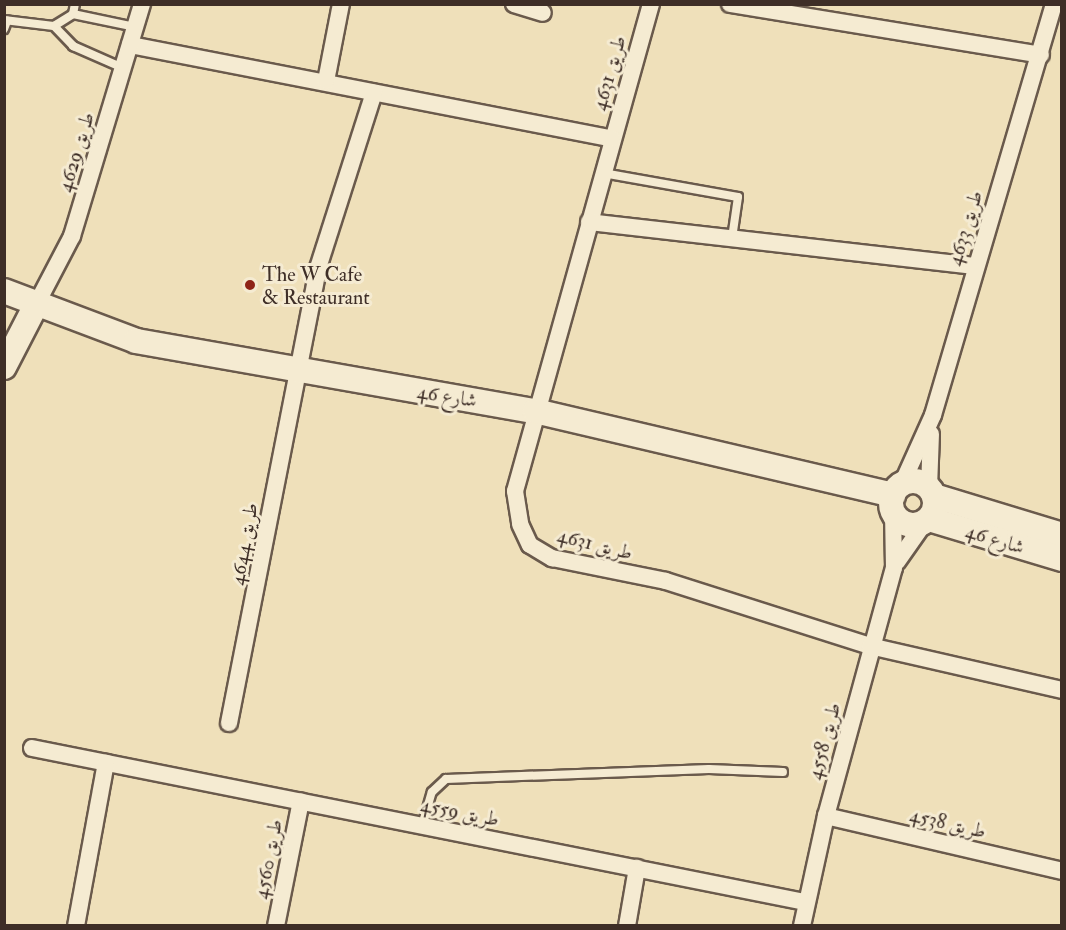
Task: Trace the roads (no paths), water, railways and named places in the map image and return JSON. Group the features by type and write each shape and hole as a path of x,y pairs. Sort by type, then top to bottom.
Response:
{"street":[{"name":"طريق 4629","path":"36,305 69,246 142,4"},
{"path":"326,81 342,4"},
{"path":"514,4 543,13"},
{"name":"طريق 4631","path":"651,4 535,411 515,491 520,524 530,545 552,558 666,581 870,646 1062,690"},
{"path":"730,4 1041,55"},
{"name":"طريق 4633","path":"896,497 933,415 1041,55 1054,4"},
{"path":"130,45 326,81 375,93 612,139"},
{"path":"296,372 318,268 375,93"},
{"path":"589,222 976,266"},
{"name":"شارع 46","path":"4,291 136,341 296,372 535,411 896,497"},
{"path":"4,367 36,305"},
{"name":"طريق 4644","path":"229,723 258,590 296,372"},
{"name":"طريق 4633","path":"929,506 933,415"},
{"path":"914,481 929,506 906,525 896,497 914,481"},
{"name":"طريق 4558","path":"894,568 896,497"},
{"name":"شارع 46","path":"929,506 1062,535"},
{"name":"شارع 46","path":"929,506 1062,559"},
{"name":"طريق 4558","path":"802,926 826,816 870,646 894,568 929,506"},
{"name":"طريق 4559","path":"32,748 806,902"},
{"path":"76,926 106,763"},
{"name":"طريق 4560","path":"276,926 301,801"},
{"name":"طريق 4538","path":"826,816 1062,871"},
{"path":"627,926 637,868"}],"lane":[{"path":"73,14 75,4"},
{"path":"5,23 54,26 73,14 135,27"},
{"path":"54,26 73,46 124,68"},
{"path":"603,173 738,197 732,238"},
{"path":"423,826 432,792 446,778 709,769 783,772"}],"place":[{"name":"The W Cafe & Restaurant","path":"250,285"}]}
